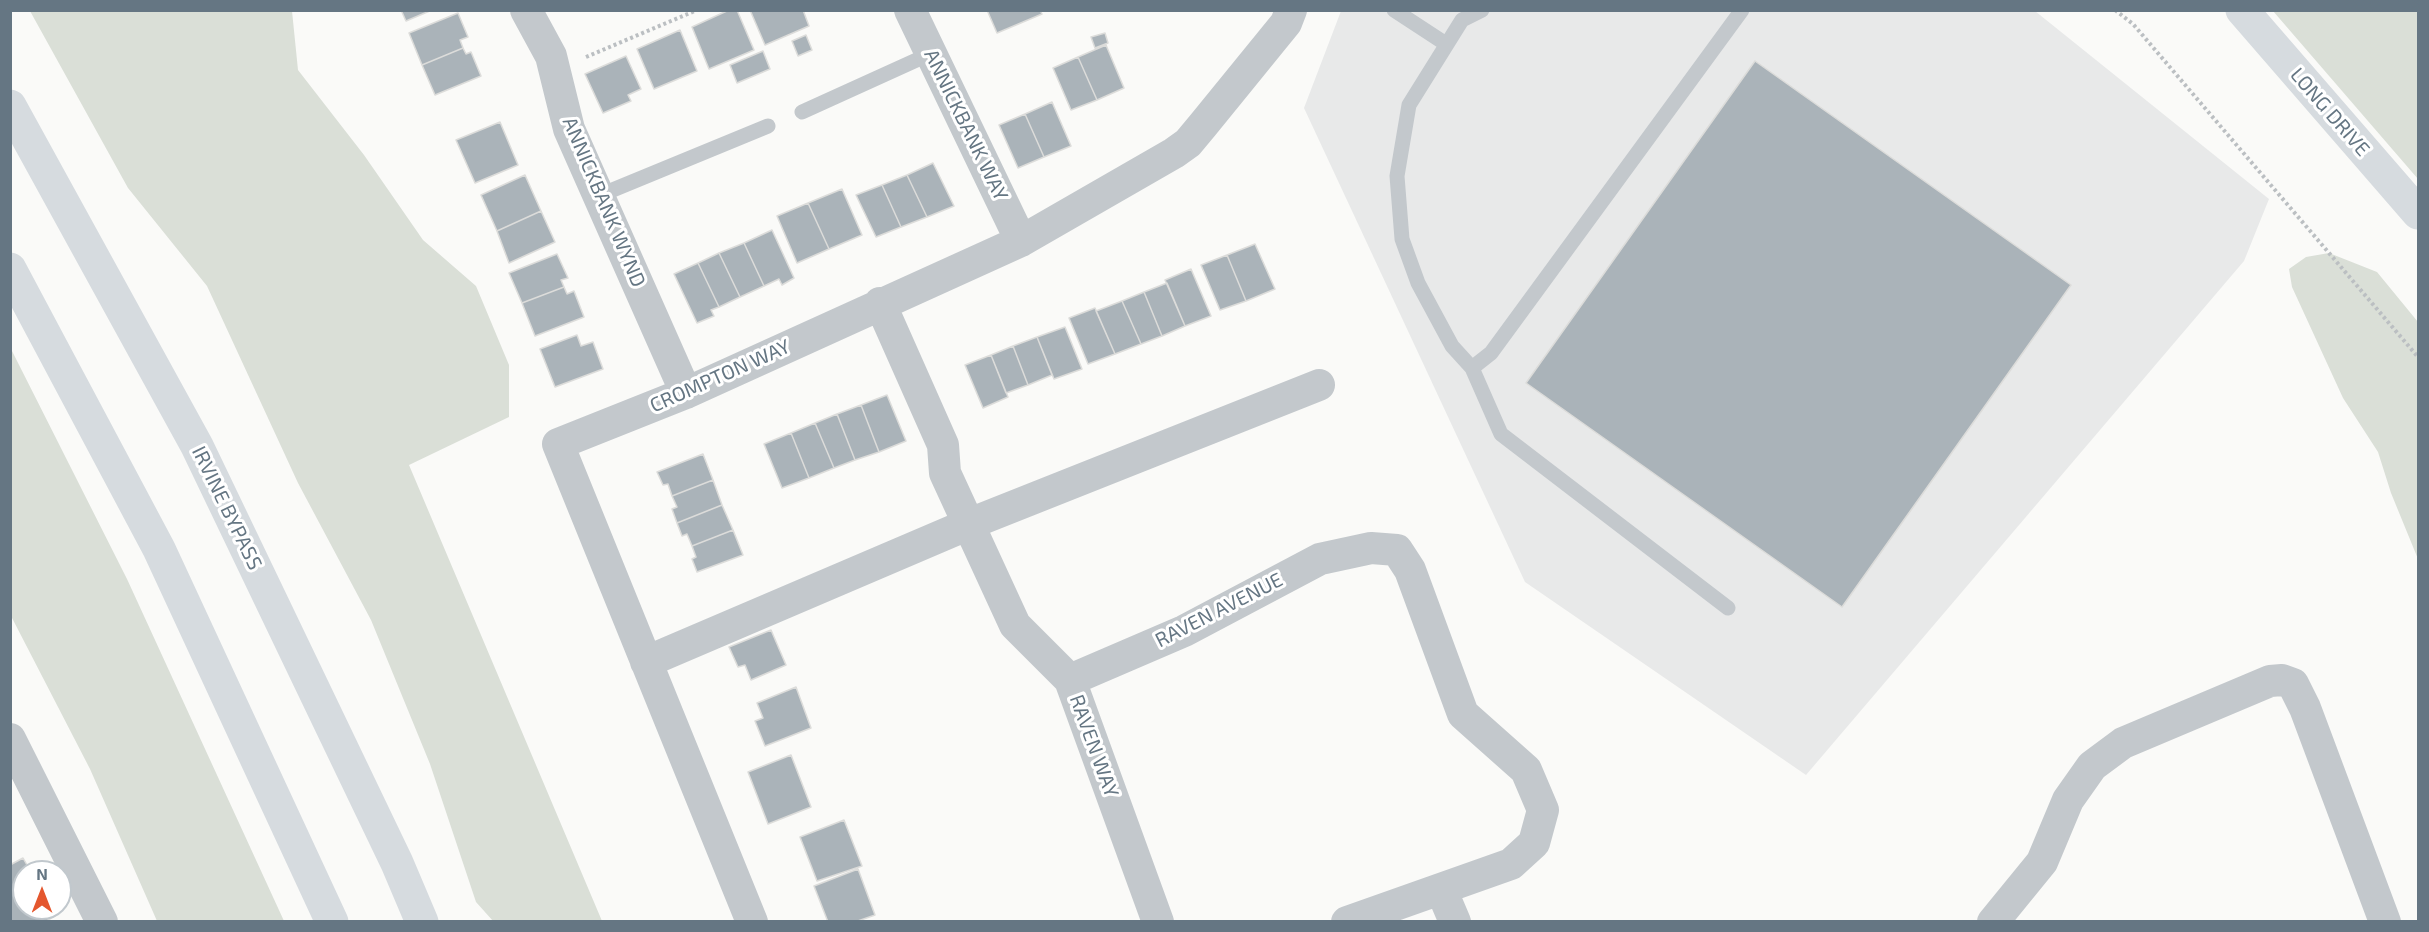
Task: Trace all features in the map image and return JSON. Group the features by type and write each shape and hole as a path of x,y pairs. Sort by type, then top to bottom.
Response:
{"main road":[{"name":"LONG DRIVE","path":"2242,10 2418,213"},
{"name":"IRVINE BYPASS","path":"10,106 197,446 398,863 422,921"},
{"path":"10,269 159,549 332,921"}],"street":[{"name":"ANNICKBANK WYND","path":"526,10 551,56 569,129 686,393"},
{"name":"ANNICKBANK WAY","path":"910,10 1021,241"},
{"name":"CROMPTON WAY","path":"752,921 558,444 686,393 1021,241 1174,153 1188,143 1286,23 1292,10"},
{"name":"RAVEN WAY","path":"880,303 943,446 945,473 1015,625 1070,680 1158,921"},
{"path":"646,662 969,524 1319,385"},
{"name":"RAVEN AVENUE","path":"1070,680 1184,631 1320,559 1371,548 1397,550 1410,570 1463,714 1526,770 1543,810 1534,843 1511,864 1441,889"},
{"path":"2000,918 2042,862 2068,800 2092,766 2123,742 2270,681 2282,680 2293,684 2306,708 2385,921"},
{"path":"10,739 102,921"},
{"path":"1347,921 1441,889 1455,921"}],"lane":[{"path":"1394,10 1446,44"},
{"path":"1482,10 1462,20 1409,105 1397,176 1402,239 1418,283 1452,346 1472,368 1501,434 1728,608"},
{"path":"1472,368 1491,353 1742,10"},
{"path":"802,112 932,53"},
{"path":"598,196 768,126"}],"path":[{"path":"555,70 697,10"},
{"path":"2115,10 2133,24 2418,357"}],"shaded area":[{"path":"30,11 292,11 298,70 364,155 423,240 476,286 509,365 509,417 409,465 602,921 493,921 476,902 430,764 371,620 298,483 207,286 128,188"},
{"path":"1341,11 2035,11 2269,199 2244,261 1806,775 1525,582 1304,108"},
{"path":"2273,11 2418,11 2418,179"},
{"path":"2329,253 2377,272 2418,322 2418,559 2391,493 2378,452 2343,398 2292,287 2289,269 2306,257"},
{"path":"11,349 127,579 284,921 157,921 90,769 11,616"}],"building":[{"path":"401,10 432,10 406,21"},
{"path":"729,10 737,10 754,50 709,69 692,27"},
{"path":"750,10 803,10 809,26 765,45"},
{"path":"987,10 1040,10 1042,14 997,33"},
{"path":"458,13 468,37 460,40 463,48 422,65 409,33"},
{"path":"680,30 697,71 654,89 637,49"},
{"path":"1105,33 1108,43 1095,48 1091,37"},
{"path":"806,35 812,50 798,56 792,41"},
{"path":"1106,45 1124,88 1097,100 1078,57"},
{"path":"463,48 466,54 471,52 481,76 435,95 422,65"},
{"path":"763,51 770,69 737,83 730,65"},
{"path":"626,56 641,89 628,95 631,101 603,113 585,74"},
{"path":"1078,57 1097,100 1071,110 1053,68"},
{"path":"1755,61 2071,285 1842,607 1526,383"},
{"path":"1052,102 1071,146 1044,157 1025,114"},
{"path":"1025,114 1044,157 1018,168 999,125"},
{"path":"500,122 518,165 475,183 456,140"},
{"path":"933,163 954,206 927,217 907,175"},
{"path":"525,175 541,211 497,231 481,195"},
{"path":"907,175 927,217 901,227 882,185"},
{"path":"882,185 901,227 876,237 856,195"},
{"path":"842,189 862,235 829,249 808,203"},
{"path":"808,203 829,249 797,263 777,216"},
{"path":"541,211 555,242 509,263 497,231"},
{"path":"772,230 794,278 782,285 779,279 764,286 744,243"},
{"path":"744,243 764,286 740,297 719,253"},
{"path":"1255,244 1275,289 1246,301 1227,255"},
{"path":"719,253 740,297 719,307 698,263"},
{"path":"557,254 568,278 561,280 564,287 522,303 509,273"},
{"path":"1227,255 1246,301 1220,310 1201,265"},
{"path":"698,263 719,307 711,310 714,316 697,323 674,274"},
{"path":"1191,269 1211,316 1185,326 1165,280"},
{"path":"1167,283 1185,326 1162,336 1144,292"},
{"path":"564,287 567,294 574,291 584,317 535,336 522,303"},
{"path":"1144,292 1162,336 1141,344 1122,301"},
{"path":"1122,301 1141,344 1115,354 1096,311"},
{"path":"1095,308 1115,354 1088,364 1069,318"},
{"path":"1065,327 1082,369 1054,379 1037,337"},
{"path":"577,335 581,346 593,342 603,369 555,387 540,349"},
{"path":"1037,337 1052,375 1028,385 1013,346"},
{"path":"1013,346 1028,385 1006,393 991,355"},
{"path":"991,355 1008,397 983,408 965,365"},
{"path":"887,395 906,441 879,452 861,405"},
{"path":"861,405 879,452 855,460 837,414"},
{"path":"837,414 855,460 834,468 815,423"},
{"path":"815,423 834,468 809,478 791,433"},
{"path":"791,433 809,478 782,488 764,444"},
{"path":"703,454 713,480 672,496 668,484 663,485 657,472"},
{"path":"713,480 722,505 677,523 672,509 677,507 672,496"},
{"path":"722,505 733,530 692,546 687,534 682,536 677,523"},
{"path":"733,530 743,555 697,572 692,559 696,557 692,546"},
{"path":"771,630 786,665 751,680 745,665 738,667 729,647"},
{"path":"796,687 811,728 765,746 755,721 763,718 757,703"},
{"path":"791,755 811,807 768,824 748,772"},
{"path":"844,820 862,866 817,881 800,837"},
{"path":"12,864 12,920 48,920 45,922 10,922 10,865"},
{"path":"858,869 875,915 855,922 828,922 814,886"}]}
